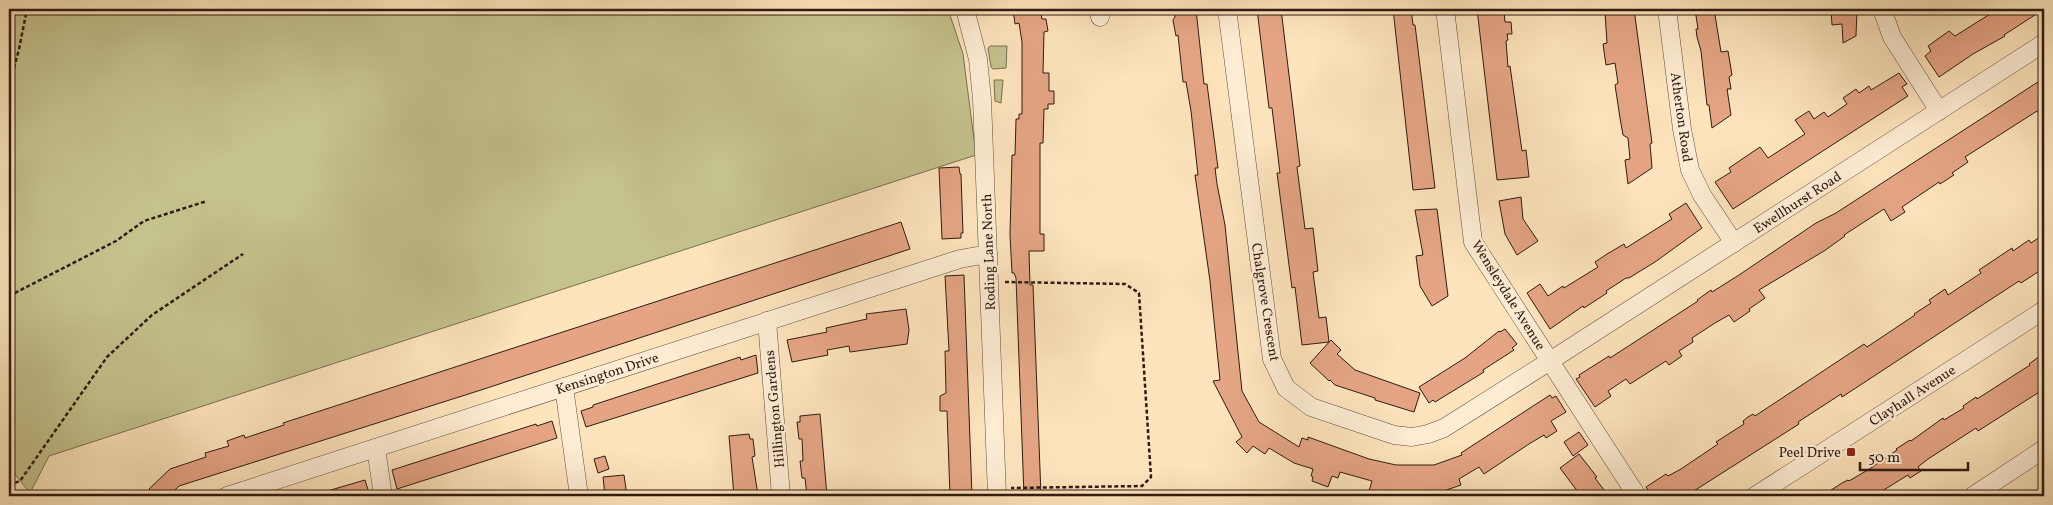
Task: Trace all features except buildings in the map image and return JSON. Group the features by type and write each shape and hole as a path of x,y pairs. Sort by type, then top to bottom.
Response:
{"street":[{"name":"Roding Lane North","path":"965,9 978,59 982,99 997,492"},
{"name":"Chalgrove Crescent","path":"1227,9 1272,359 1286,388 1311,407 1394,435 1412,437 1444,428 1550,361"},
{"name":"Wensleydale Avenue","path":"1445,9 1473,242 1637,496"},
{"name":"Atherton Road","path":"1667,9 1682,129 1690,170 1702,195 1734,243"},
{"path":"1882,9 1892,37 1939,111"},
{"name":"Ewellhurst Road","path":"1550,361 2044,43"},
{"name":"Kensington Drive","path":"227,496 960,259 988,254"},
{"name":"Clayhall Avenue","path":"1755,496 2044,310"},
{"name":"Hillington Gardens","path":"767,321 781,496"},
{"path":"564,387 579,496"},
{"path":"376,448 383,496"},
{"path":"1973,496 2044,449"}],"path":[{"path":"9,87 27,9"},
{"path":"9,296 116,241 144,221 207,201"},
{"path":"9,485 20,481 107,357 152,315 243,254"},
{"path":"988,282 1125,284 1138,293 1151,477 1142,486 997,492"}],"shaded area":[{"path":"9,9 948,9 963,54 976,155 49,456 30,493 9,467"},
{"path":"990,46 1007,46 1006,68 993,69 991,67 988,48"},
{"path":"994,80 1003,80 1001,103 995,101"}],"place":[{"name":"Peel Drive","path":"1851,452"}]}
